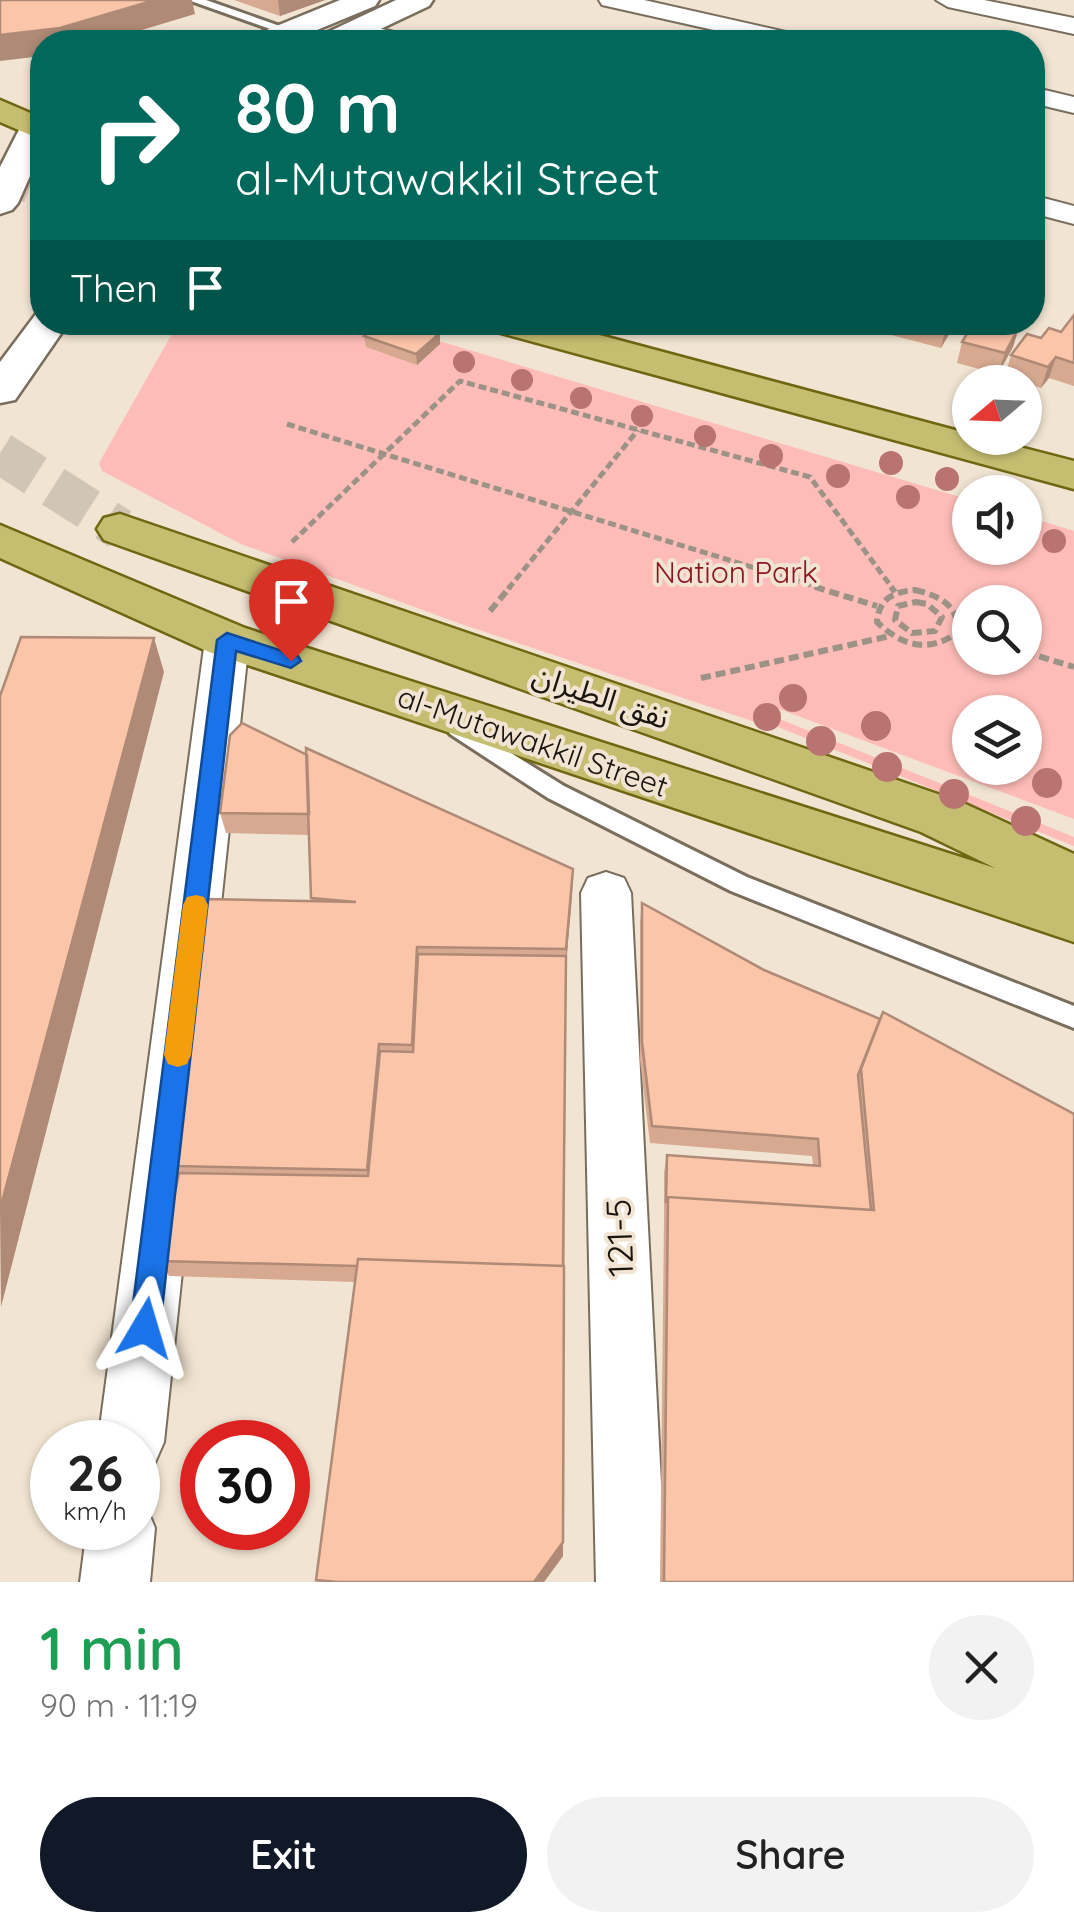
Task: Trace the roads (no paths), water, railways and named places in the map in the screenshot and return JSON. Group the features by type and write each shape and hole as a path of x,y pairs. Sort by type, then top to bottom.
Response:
{"main road":[{"path":"296,30 364,0"},
{"path":"356,30 420,0"},
{"path":"0,110 30,123"},
{"path":"0,141 30,130"},
{"path":"0,203 30,146"},
{"path":"0,391 41,335"},
{"path":"552,335 1074,475"},
{"path":"688,335 952,408"},
{"path":"1042,433 1074,442"},
{"name":"نفق الطيران","path":"120,529 941,816 1074,880"},
{"name":"al-Mutawakkil Street","path":"0,540 227,640 1074,918"}],"street":[{"path":"611,0 745,30"},
{"path":"948,0 1074,26"},
{"path":"1045,99 1074,105"},
{"path":"1045,207 1074,214"},
{"path":"134,1420 227,640"},
{"name":"121-5","path":"606,893 631,1582"},
{"path":"114,1582 118,1550"}],"lane":[{"path":"194,0 286,30"},
{"path":"418,702 556,792 740,884 1074,1018"}],"tunnel":[{"path":"0,176 30,187"},
{"path":"0,453 120,529"}],"park label":[{"name":"Nation Park","path":"736,572"}]}
